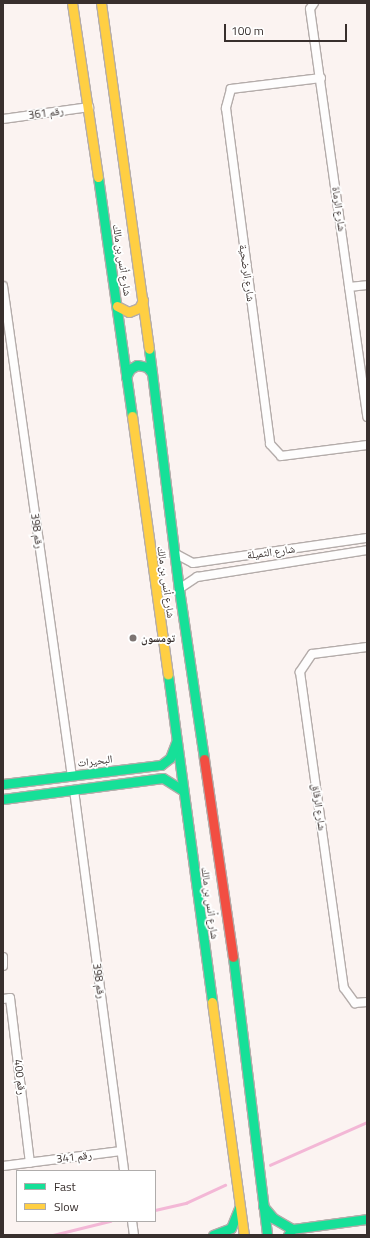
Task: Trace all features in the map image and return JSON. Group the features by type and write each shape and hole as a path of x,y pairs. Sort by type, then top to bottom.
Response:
{"main road":[{"name":"شارع أنس بن مالك","path":"72,3 89,108 244,1235"},
{"name":"شارع أنس بن مالك","path":"101,3 143,300 176,554 179,589 228,928 267,1235"},
{"path":"116,306 129,312 139,308 143,300"},
{"path":"126,377 130,369 137,365 147,367 152,373"},
{"name":"البحيرات","path":"3,784 161,766 170,758 176,742"},
{"path":"142,767 150,772 150,775 142,781"},
{"path":"3,799 163,778 173,782 182,790"},
{"path":"212,1235 233,1226 240,1202"},
{"path":"262,1205 273,1218 290,1232 367,1219"}],"street":[{"name":"شارع الرماة","path":"314,3 310,9 321,78 367,417"},
{"name":"شارع الرضحية","path":"321,78 231,89 226,108 270,444 281,456 367,445"},
{"name":"رقم 361","path":"3,119 89,108"},
{"path":"349,287 367,285"},
{"name":"رقم 398","path":"3,286 72,776"},
{"name":"شارع الثميلة","path":"176,554 193,563 367,538"},
{"name":"شارع الثميلة","path":"179,589 197,577 367,550"},
{"name":"شارع الرقاق","path":"367,647 312,654 300,672 344,988 355,1003 367,1002"},
{"name":"رقم 398","path":"74,790 124,1170"},
{"path":"3,957 3,966"},
{"name":"رقم 400","path":"3,999 10,998 30,1162"},
{"name":"رقم 341","path":"3,1166 121,1151"},
{"path":"132,1222 134,1235"}],"waterway":[{"path":"270,1165 367,1122"},
{"path":"156,1210 186,1203 225,1185"},
{"path":"53,1235 106,1222"}],"traffic: fast":[{"path":"98,177 132,416"},
{"path":"149,349 179,589 204,759"},
{"path":"126,377 130,369 137,365 147,367 152,373"},
{"path":"168,675 212,1002"},
{"path":"3,784 161,765 170,758 176,742"},
{"path":"3,799 163,778 182,790"},
{"path":"233,957 267,1235"},
{"path":"263,1206 273,1218 292,1229"},
{"path":"213,1235 231,1228 239,1208"},
{"path":"288,1235 292,1229 367,1219"}],"traffic: slow":[{"path":"72,3 98,177"},
{"path":"101,3 149,349"},
{"path":"117,306 129,312 139,308 143,300"},
{"path":"132,416 168,675"},
{"path":"212,1002 244,1235"}],"traffic: jam":[{"path":"204,759 233,957"}],"place":[{"name":"تومسون","path":"133,638"}]}
